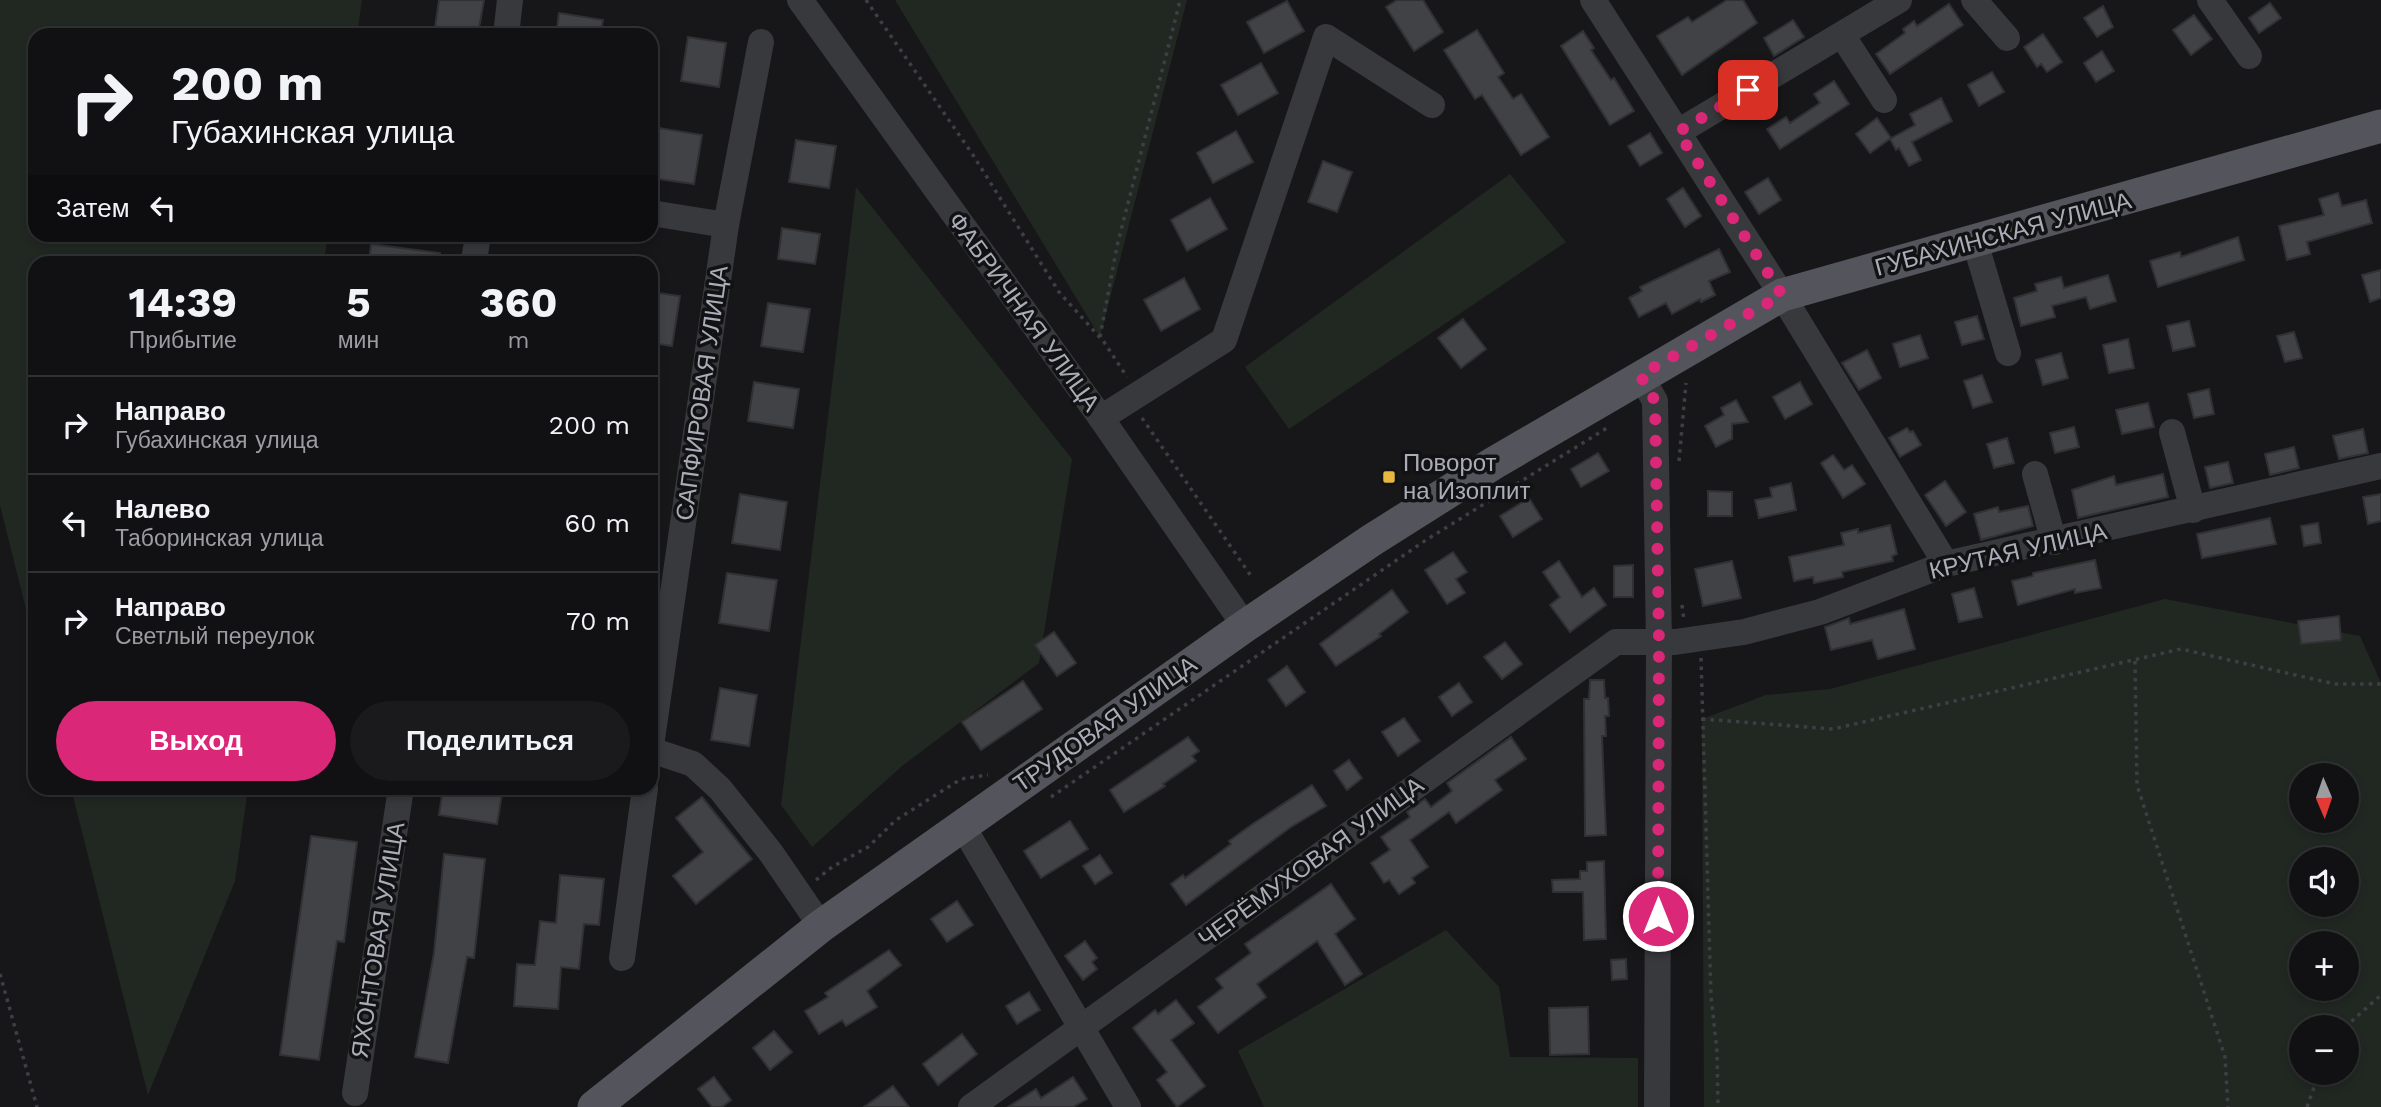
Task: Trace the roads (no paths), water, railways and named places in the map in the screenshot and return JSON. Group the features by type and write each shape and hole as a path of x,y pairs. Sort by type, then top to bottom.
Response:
{"main road":[{"name":"ГУБАХИНСКАЯ УЛИЦА","path":"1640,375 1782,295 2381,126"},
{"name":"ТРУДОВАЯ УЛИЦА","path":"594,1107 821,926 1245,626 1382,533 1640,375"}],"street":[{"path":"507,28 510,0"},
{"name":"ФАБРИЧНАЯ УЛИЦА","path":"800,0 1101,418 1245,626"},
{"path":"1593,0 1782,295 1946,564"},
{"path":"1678,132 1899,0"},
{"path":"1974,0 2007,38"},
{"path":"2210,0 2249,56"},
{"path":"1842,35 1884,100"},
{"path":"1101,418 1224,340 1326,37 1432,105"},
{"name":"САПФИРОВАЯ УЛИЦА","path":"658,699 726,225 761,42"},
{"path":"658,214 726,225"},
{"path":"1975,242 2008,353"},
{"path":"1640,375 1655,401 1667,643 1657,1107"},
{"path":"2172,432 2193,510"},
{"name":"КРУТАЯ УЛИЦА","path":"1667,643 1744,632 1821,612 1946,564 2381,467"},
{"path":"2035,474 2054,542"},
{"name":"ЧЕРЁМУХОВАЯ УЛИЦА","path":"971,1107 1616,642 1667,643"},
{"path":"658,751 693,764 720,789 821,926"},
{"name":"ЯХОНТОВАЯ УЛИЦА","path":"355,1093 400,795"},
{"path":"622,958 644,795"},
{"path":"962,825 1128,1107"}],"place":[{"name":"Поворот на Изоплит","path":"1389,477"}]}
